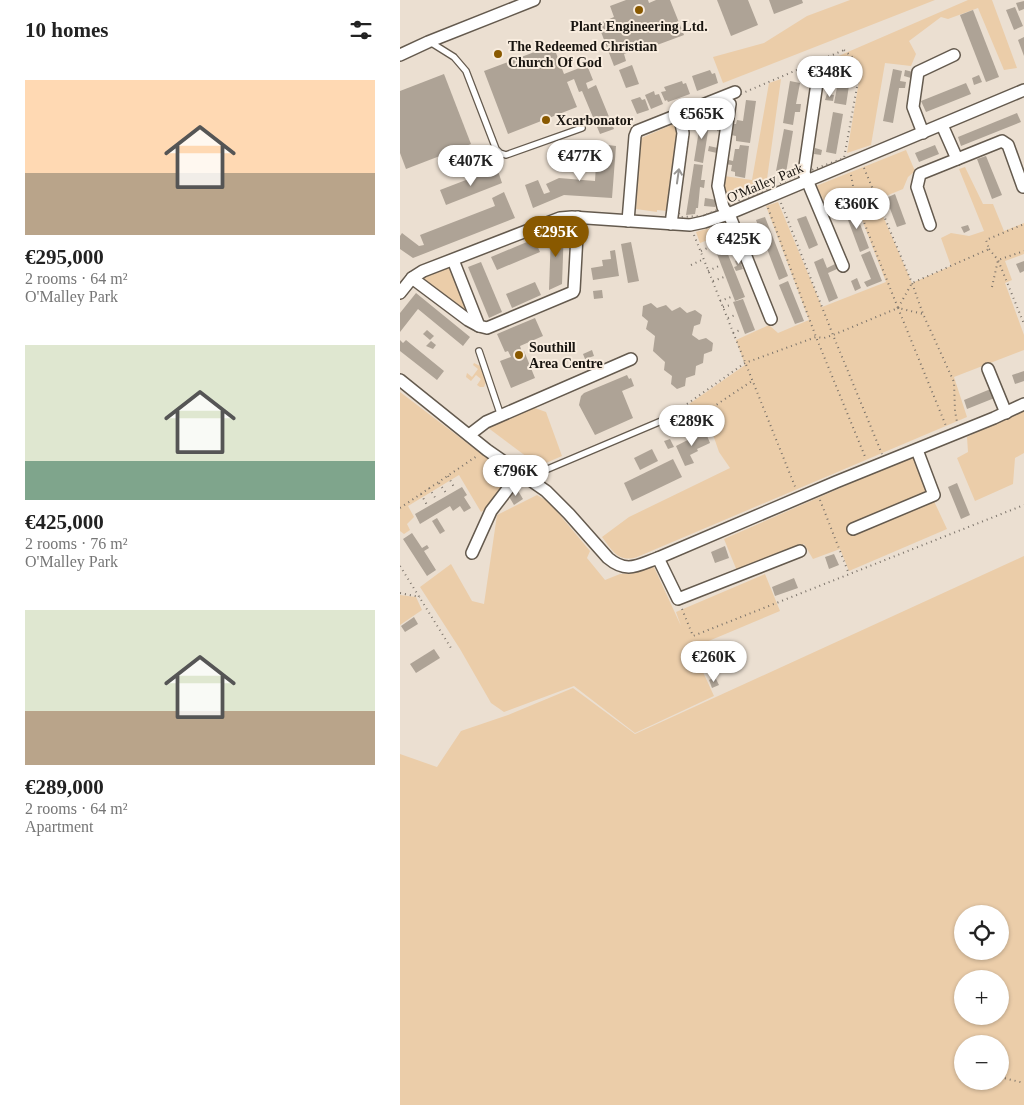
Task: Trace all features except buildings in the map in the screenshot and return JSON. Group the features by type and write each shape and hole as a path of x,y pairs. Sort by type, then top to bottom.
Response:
{"street":[{"path":"400,55 430,41 534,0"},
{"path":"923,133 913,108 918,72 954,55"},
{"path":"819,69 806,177 844,266"},
{"name":"O'Malley Park","path":"400,293 412,278 423,271 560,218 578,217 671,224 704,222 726,211 778,194 806,177 848,164 1024,90"},
{"path":"628,221 634,136 637,131 735,92"},
{"path":"730,104 718,186 726,211 771,319"},
{"path":"671,224 684,134 679,114"},
{"path":"942,124 957,159"},
{"path":"930,225 916,187 920,174 1002,141 1008,145 1023,187"},
{"path":"412,278 468,320 487,328 573,292 578,217"},
{"path":"453,260 479,326"},
{"path":"469,435 482,424 631,359"},
{"path":"988,369 1006,412"},
{"path":"400,380 487,450 530,480 569,514 614,563 632,567 658,558 1024,404"},
{"path":"853,529 934,495 916,450"},
{"path":"472,554 491,511 520,473"},
{"path":"658,558 678,599 800,551"}],"lane":[{"path":"430,41 454,57 466,71 496,149 500,153 506,155 582,128"},
{"path":"480,351 501,416"},
{"path":"530,480 543,471 685,411"}],"path":[{"path":"844,50 861,65 844,158 806,177 726,211 686,218 681,217 677,210 691,115 844,50"},
{"path":"860,159 923,314 954,382 955,434"},
{"path":"848,164 856,202 898,308 955,434"},
{"path":"778,194 885,462"},
{"path":"764,199 816,337 869,468"},
{"path":"690,224 800,498"},
{"path":"1024,224 986,240 989,249 998,260 1024,324"},
{"path":"701,251 712,246"},
{"path":"898,308 912,283 989,249"},
{"path":"998,260 1024,251"},
{"path":"691,265 704,259"},
{"path":"992,286 998,260"},
{"path":"708,271 719,266"},
{"path":"713,281 724,277"},
{"path":"720,301 731,297"},
{"path":"723,308 731,305"},
{"path":"685,411 687,404 745,363 816,337 824,338 833,335 898,308 923,314"},
{"path":"727,318 735,315"},
{"path":"733,333 742,329"},
{"path":"687,404 704,413 752,381"},
{"path":"400,508 487,450"},
{"path":"448,476 455,489"},
{"path":"439,482 446,493"},
{"path":"429,488 436,499"},
{"path":"817,490 849,575"},
{"path":"421,494 427,505"},
{"path":"678,599 693,636 1024,505"},
{"path":"838,560 843,558"},
{"path":"400,566 451,648"},
{"path":"400,593 420,597"},
{"path":"1009,1079 1024,1083"}],"shaded area":[{"path":"850,0 935,0 723,83 713,57 764,43 807,16"},
{"path":"968,0 992,0 1017,68 1004,70 978,8 948,19 941,17 909,41 916,54 911,66 885,63 871,145 847,153 861,69 827,61"},
{"path":"781,79 766,186 754,192 736,190 724,195 724,176 752,180 769,83"},
{"path":"676,123 678,127 667,211 657,210 657,212 636,209 639,139"},
{"path":"906,150 915,171 908,177 903,189 876,200 912,283 951,266 941,238 951,233 969,236 984,231 959,169 965,167 983,204 993,204 1004,231 1024,223 1024,254 1005,261 1012,280 1005,283 1024,335 1024,350 954,377 967,417 637,557 620,557 602,537 629,517 730,468 719,452 707,417 689,404 745,365 736,340 769,325 778,333 809,320 766,206 778,202 822,307 886,282 856,204 830,212 816,186"},
{"path":"727,223 731,231 700,243 696,232"},
{"path":"450,265 468,310 465,314 422,279 424,274"},
{"path":"474,363 480,366 486,382 484,387 477,385 481,379 476,375 471,381 466,377 467,373 472,377 478,369 473,365"},
{"path":"400,392 509,475 508,480 488,508 481,512 459,475 408,506 414,517 407,524 410,530 404,534 400,531"},
{"path":"532,407 546,412 562,456 539,466 487,427"},
{"path":"1024,409 1024,453 1015,458 1013,484 975,501 957,458 968,452 967,437"},
{"path":"913,456 947,529 849,571 840,549 813,559 804,544 737,571 724,539"},
{"path":"537,495 549,502 590,551 587,558 605,580 620,574 654,567 681,626 676,612 765,574 780,611 692,648 714,696 635,733 574,686 504,712 491,703 460,649 420,587 451,564 472,601 484,604 497,515"},
{"path":"1024,556 1024,1105 400,1105 400,754 437,767 461,731 508,715 573,688 635,734"},
{"path":"400,595 416,597 422,610 400,625"}],"place":[{"name":"Plant Engineering Ltd.","path":"639,10"},
{"name":"The Redeemed Christian Church Of God","path":"498,54"},
{"name":"Xcarbonator","path":"546,120"},
{"name":"Southill Area Centre","path":"519,355"}]}
